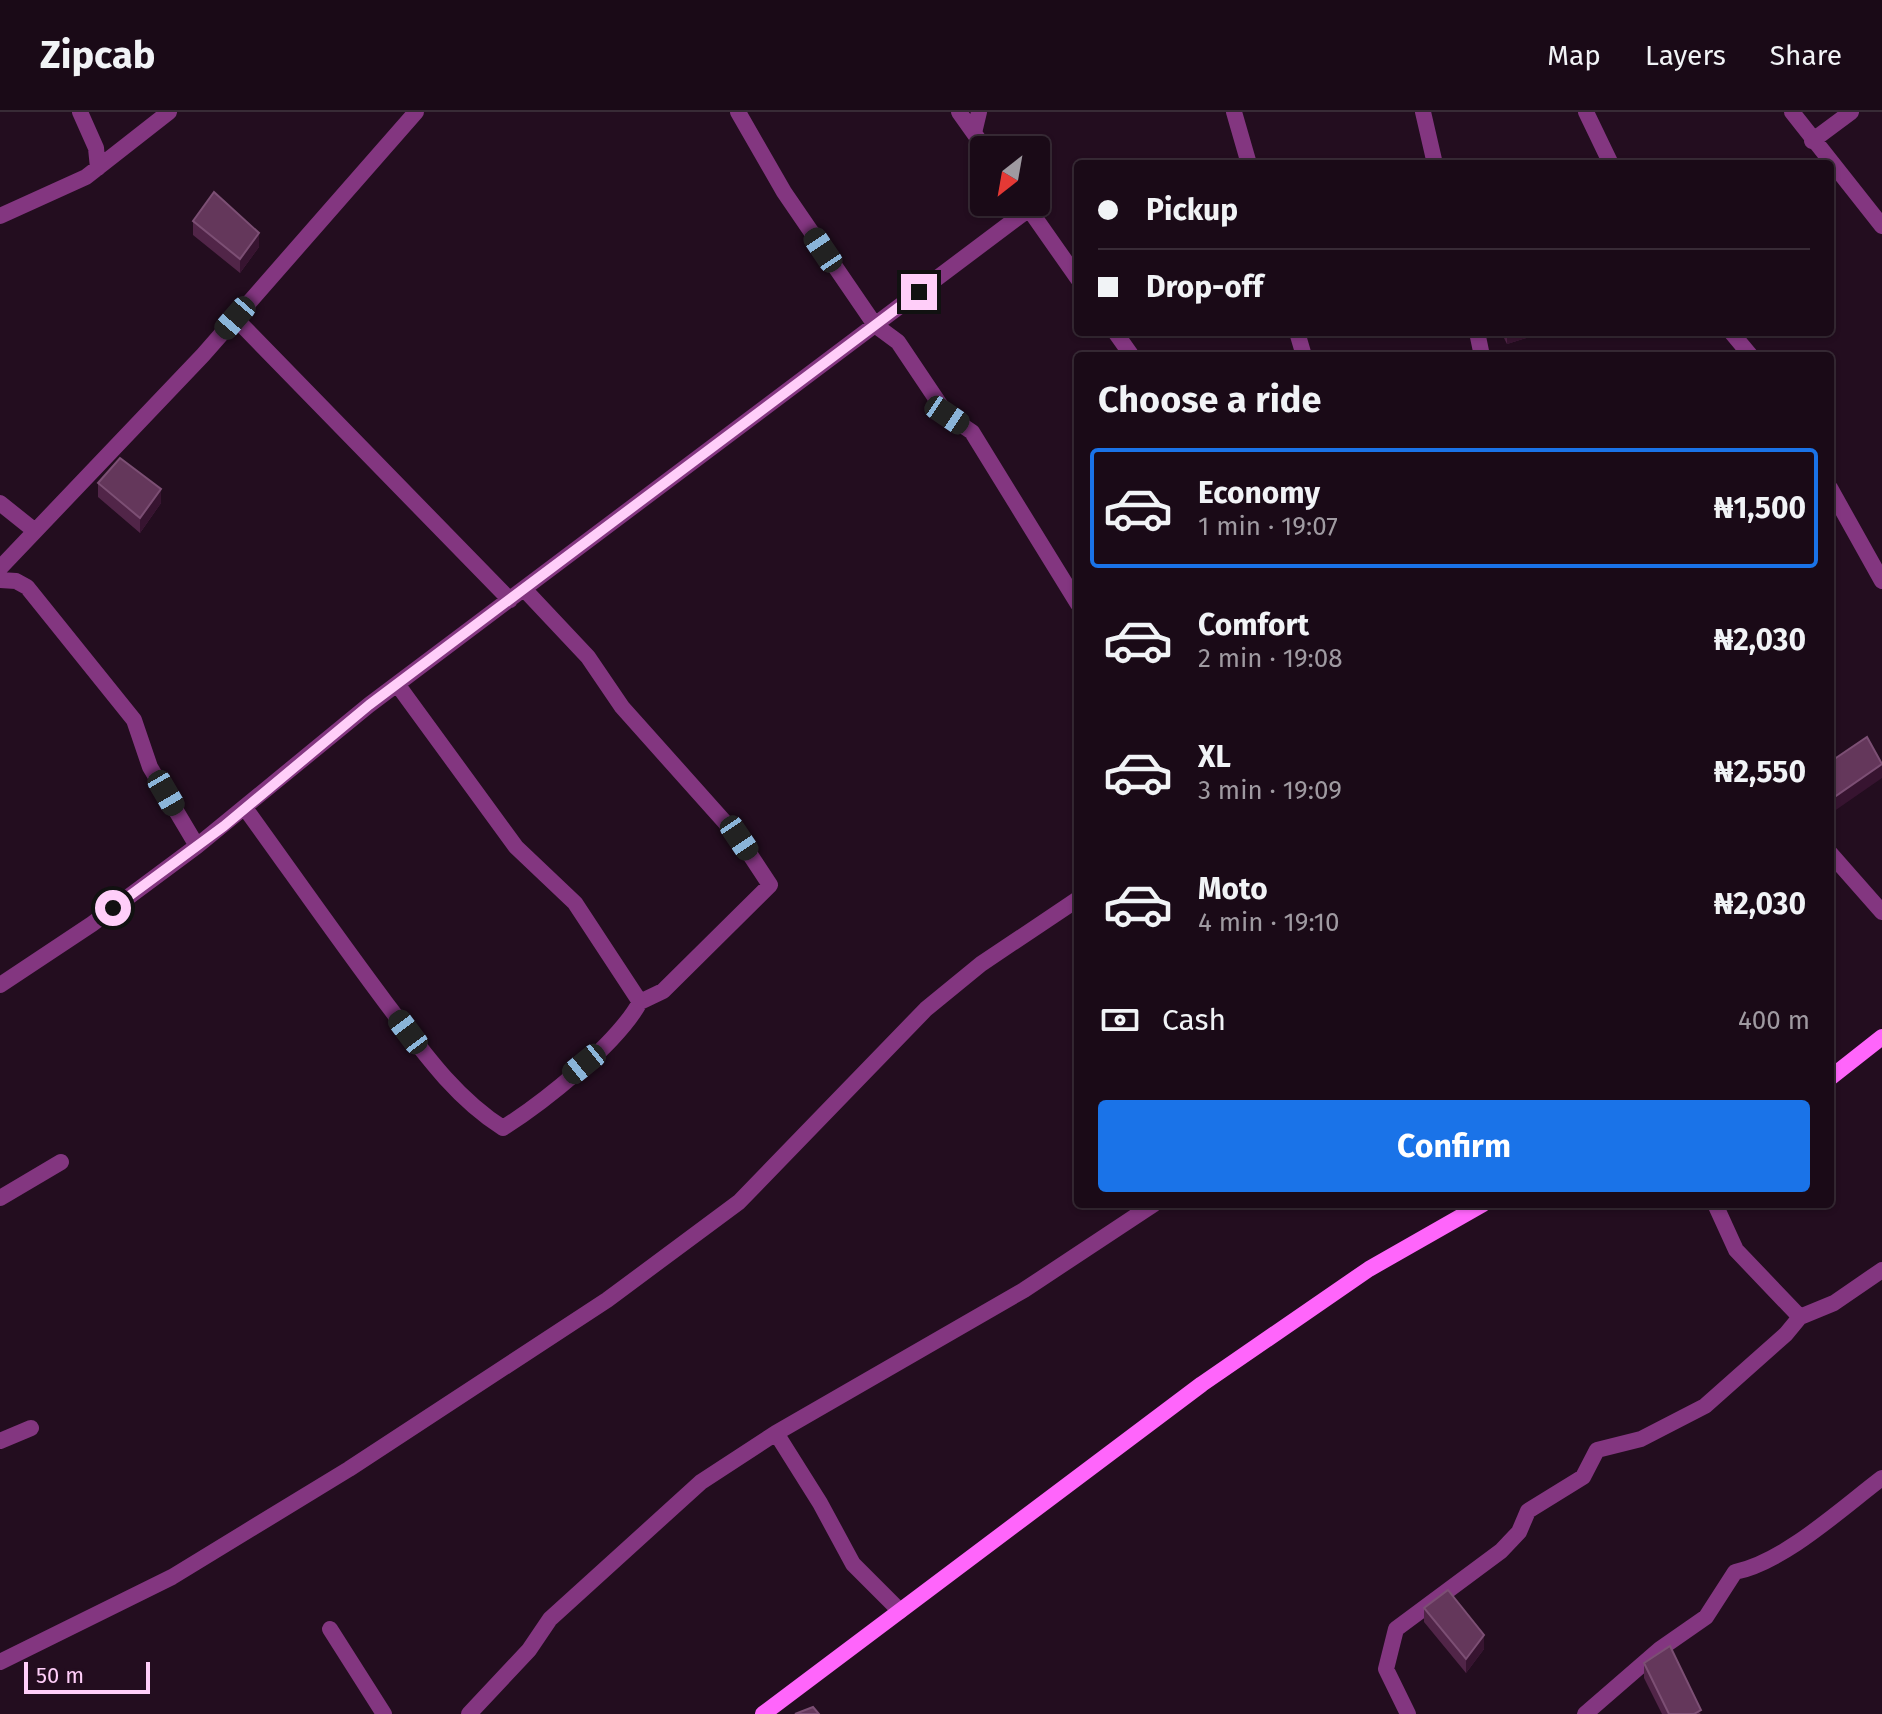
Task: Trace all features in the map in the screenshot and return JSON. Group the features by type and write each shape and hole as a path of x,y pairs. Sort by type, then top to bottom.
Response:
{"street":[{"path":"80,112 96,148 98,168"},
{"path":"0,216 48,196 98,168 169,112"},
{"path":"0,568 235,318 416,112"},
{"path":"738,112 784,192 875,325 898,342 947,415 972,432 1074,598"},
{"path":"959,112 976,136"},
{"path":"974,133 979,112"},
{"path":"1234,112 1248,160"},
{"path":"1423,112 1434,160"},
{"path":"1586,112 1609,160"},
{"path":"1792,112 1828,160"},
{"path":"1812,141 1851,112"},
{"path":"1834,168 1882,226"},
{"path":"0,985 92,924 197,846 397,684 875,325 1013,216"},
{"path":"1033,216 1074,273"},
{"path":"235,318 510,600"},
{"path":"1734,336 1748,352"},
{"path":"1834,495 1882,581"},
{"path":"0,503 35,531"},
{"path":"0,580 16,581 27,587 134,720 150,767 197,846"},
{"path":"245,808 326,924 427,1056 477,1111 503,1128 607,1046 640,1002 663,991 770,885 739,838 622,707 588,657 524,589"},
{"path":"397,684 516,847 575,903 640,1002"},
{"path":"1834,858 1882,912"},
{"path":"0,1662 172,1577 349,1469 607,1300 739,1202 926,1009 981,964 1074,902"},
{"path":"1834,1075 1882,1037"},
{"path":"0,1198 61,1162"},
{"path":"469,1714 529,1650 550,1619 701,1482 776,1433 1024,1290 1148,1208"},
{"path":"763,1714 1202,1384 1369,1269 1476,1208"},
{"path":"1717,1208 1736,1250 1800,1317"},
{"path":"1408,1714 1386,1669 1396,1629 1501,1551 1519,1532 1528,1511 1583,1477 1597,1450 1641,1439 1705,1406 1786,1334 1800,1317 1834,1303 1882,1270"},
{"path":"0,1441 31,1428"},
{"path":"776,1433 820,1503 853,1564 900,1611"},
{"path":"1585,1714 1660,1649 1706,1617 1735,1572 1753,1568 1794,1546 1882,1478"},
{"path":"330,1629 384,1714"}],"building":[{"path":"214,192 259,233 240,259 193,221"},
{"path":"120,458 161,489 140,518 98,483"},
{"path":"1867,737 1882,764 1834,797 1834,759"},
{"path":"1448,1590 1484,1635 1466,1659 1424,1608"},
{"path":"1670,1646 1701,1710 1694,1714 1669,1714 1644,1663"},
{"path":"813,1707 819,1714 795,1714"}],"route":[{"path":"113,908 224,826 369,705 919,292"}]}
